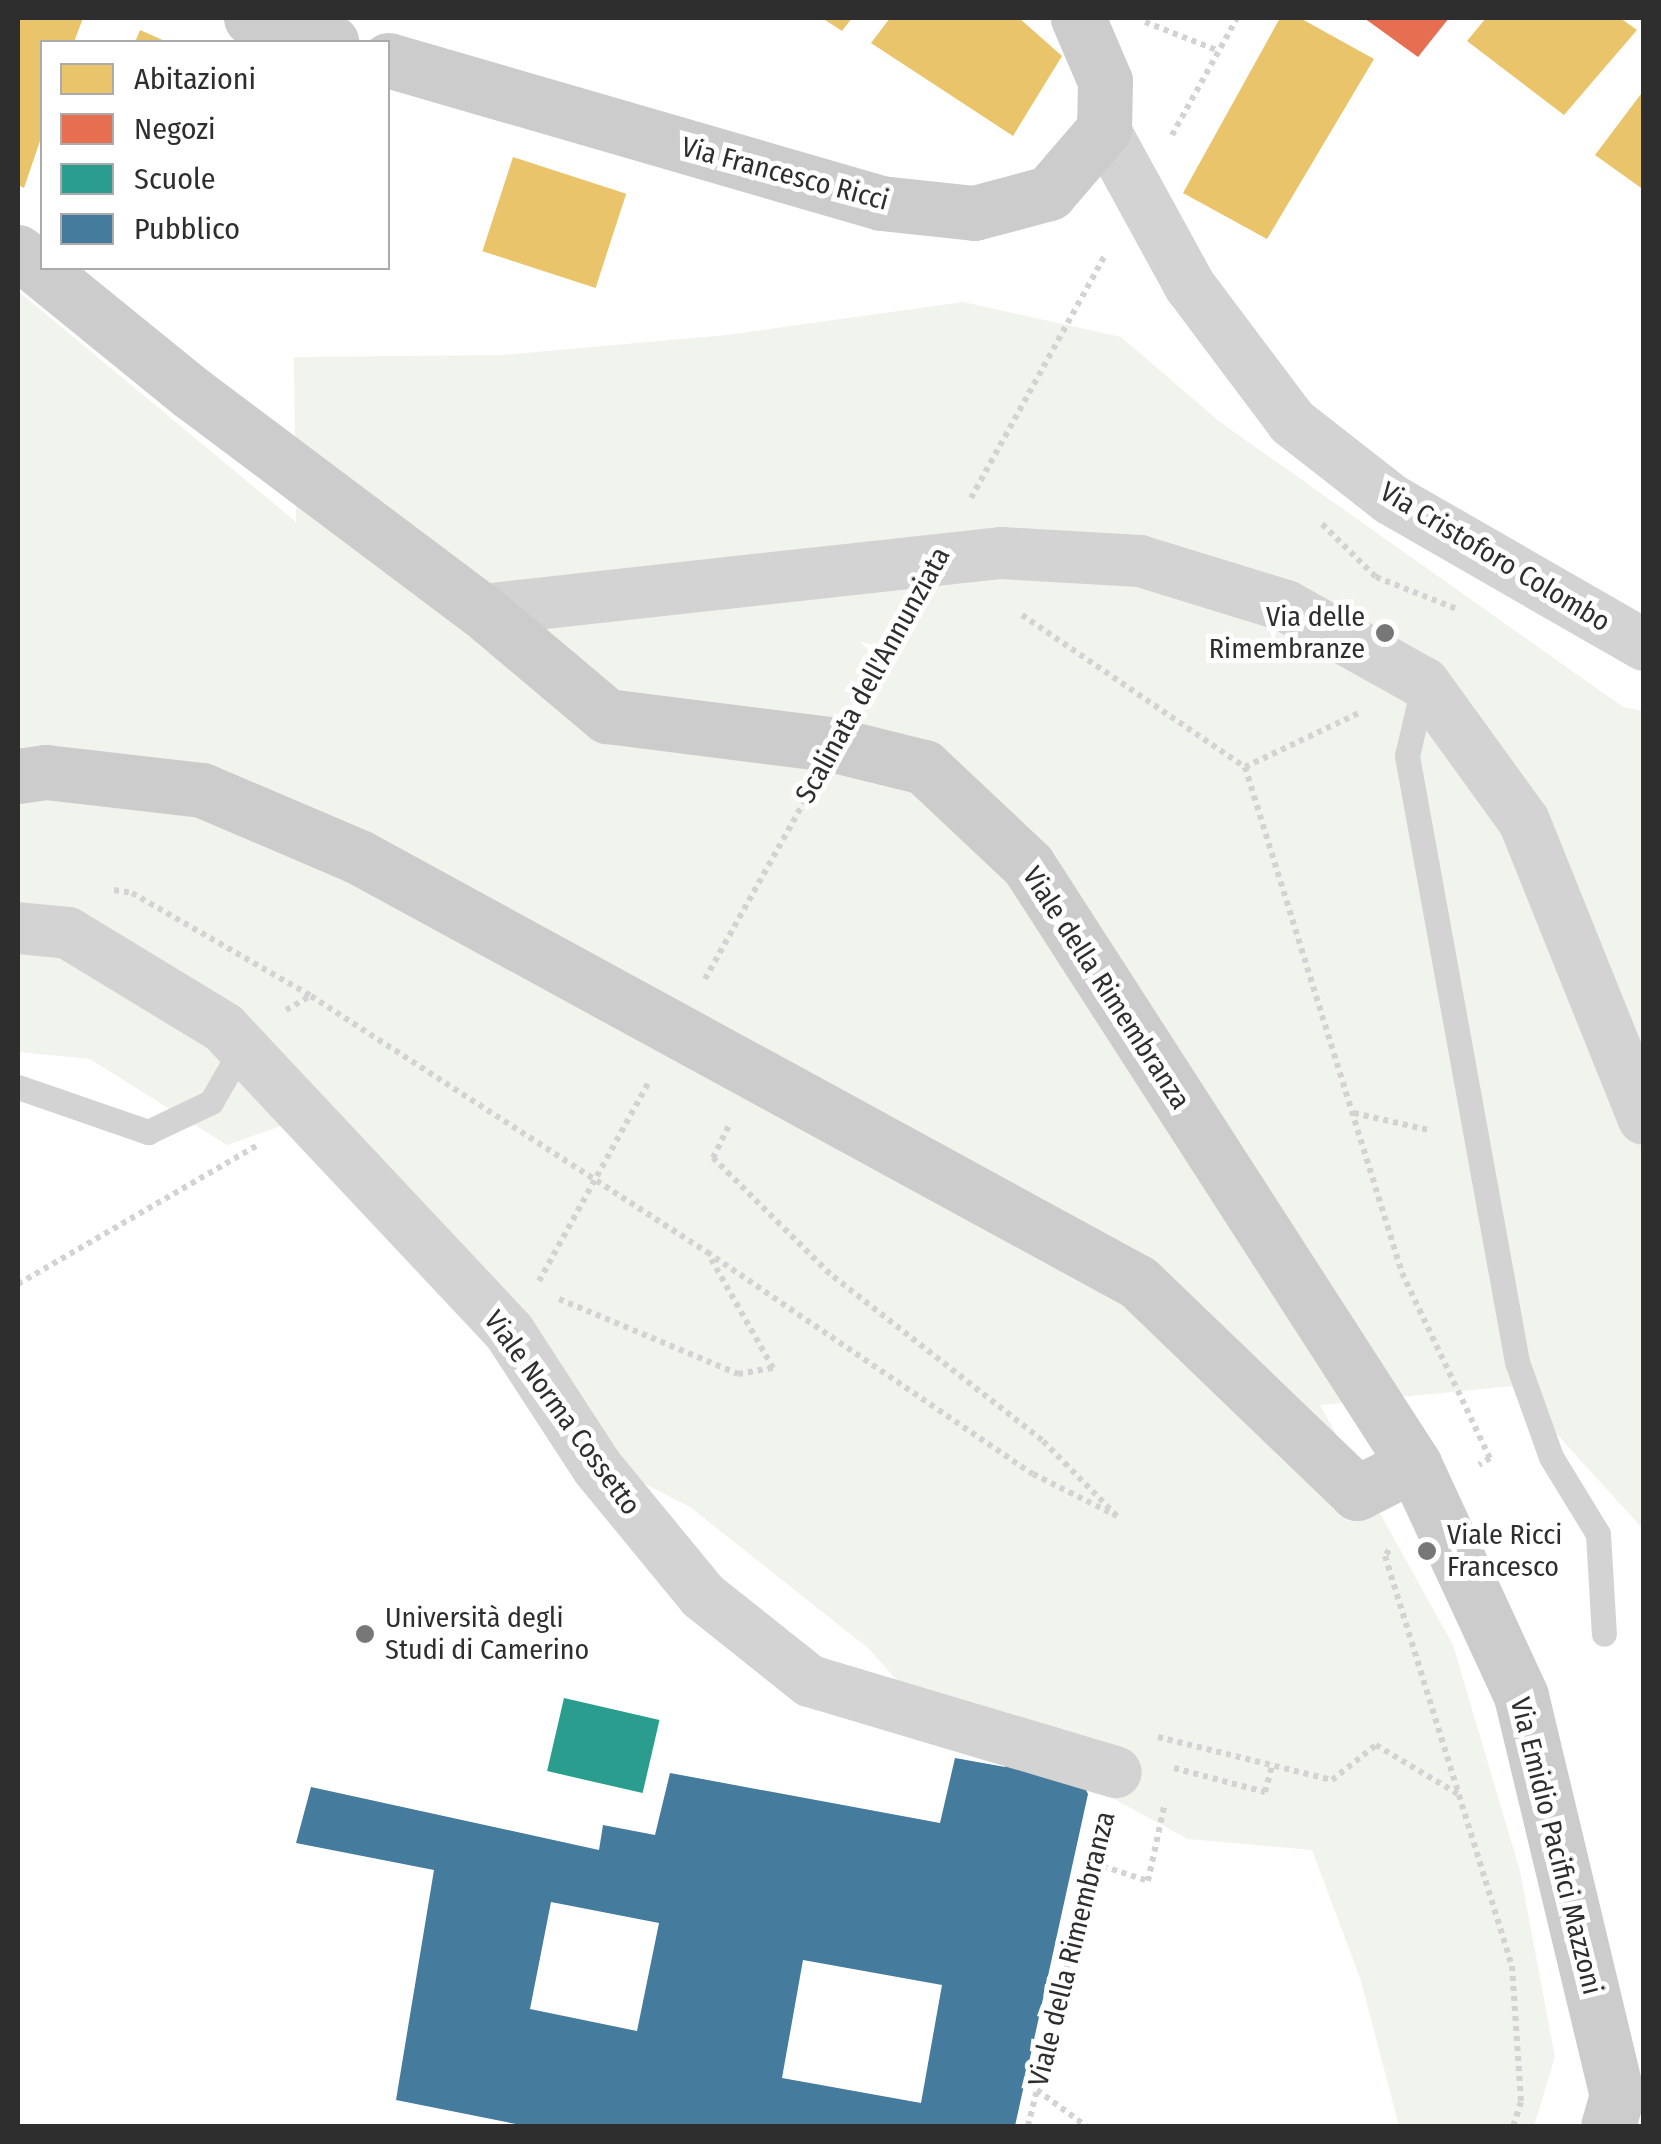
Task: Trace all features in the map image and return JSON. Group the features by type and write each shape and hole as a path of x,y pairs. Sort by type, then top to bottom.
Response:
{"street":[{"path":"251,18 324,40"},
{"path":"1078,18 1106,80 1104,129"},
{"name":"Via Francesco Ricci","path":"390,61 880,203 974,213 1049,193 1104,129"},
{"name":"Via Cristoforo Colombo","path":"1104,129 1190,286 1292,422 1392,500 1644,644"},
{"path":"18,252 40,269"},
{"path":"41,270 481,610 659,595 938,558 1001,554 1140,561 1286,606 1424,682 1524,821 1644,1119"},
{"name":"Viale della Rimembranza","path":"481,610 607,716 835,745 924,767 1028,865 1420,1479"},
{"path":"18,776 46,772 202,790 359,857 818,1112 1138,1282 1357,1494 1420,1479"},
{"name":"Viale Norma Cossetto","path":"18,928 68,933 224,1028 510,1334 597,1467 703,1596 810,1681 1116,1772"},
{"name":"Via Emidio Pacifici Mazzoni","path":"1420,1479 1521,1696 1617,2095 1608,2126"}],"lane":[{"path":"1424,682 1408,756 1517,1362 1551,1457 1598,1534 1604,1634"},
{"path":"18,1087 148,1132 211,1102 242,1048"}],"path":[{"path":"1134,18 1218,51"},
{"name":"Scalinata dell'Annunziata","path":"707,1252 773,1368 738,1374 594,1320 536,1287 1237,18"},
{"path":"1428,598 1466,613"},
{"path":"1019,613 1245,767 1402,1273 1490,1458 1420,1479 1385,1556 1512,1966 1521,2102 1514,2126"},
{"path":"1245,767 1424,682"},
{"path":"94,888 132,893 311,996 707,1252 1033,1474 1116,1516 1042,1440 830,1274 713,1158 731,1120 818,1112"},
{"path":"1352,1112 1438,1132"},
{"path":"18,1284 307,1116"},
{"path":"1164,1734 1332,1780 1376,1745 1458,1794"},
{"path":"1093,1863 1148,1880 1172,1767 1265,1792 1273,1763"},
{"name":"Viale della Rimembranza","path":"1028,2126 1116,1772"},
{"path":"1037,2090 1086,2126"}],"shaded area":[{"path":"18,291 296,522 294,357 501,355 727,335 963,302 1121,337 1220,422 1623,707 1643,711 1643,1529 1513,1386 1320,1405 1453,1645 1520,1871 1555,2057 1534,2126 1399,2126 1361,1981 1312,1850 1188,1839 1088,1785 950,1739 868,1648 690,1507 608,1465 307,1117 227,1145 90,1059 18,1052"}],"building: Abitazioni":[{"path":"18,18 83,18 75,40 40,40 40,141 24,188 18,185"},
{"path":"822,18 852,18 842,31"},
{"path":"890,18 1019,18 1062,56 1013,136 871,43"},
{"path":"1280,18 1300,18 1374,59 1267,239 1183,193"},
{"path":"1486,18 1620,18 1637,30 1564,115 1467,41"},
{"path":"140,30 162,40 136,40"},
{"path":"1644,90 1644,190 1595,155"},
{"path":"513,157 626,194 596,288 482,251"}],"building: Negozi":[{"path":"1364,18 1449,18 1418,57"}],"building: Scuole":[{"path":"564,1698 659,1720 643,1793 547,1771"}],"building: Pubblico":[{"path":"1018,1753 1076,1770 1088,1794 1015,2126 526,2126 396,2100 434,1870 296,1843 311,1787 599,1850 603,1825 655,1835 670,1773 940,1823 955,1758 1005,1767","holes":["551,1902 659,1923 637,2031 530,2009","803,1960 942,1985 921,2103 782,2078"]}],"place":[{"name":"Via delle Rimembranze","path":"1385,633"},
{"name":"Viale Ricci Francesco","path":"1427,1551"},
{"name":"Università degli Studi di Camerino","path":"365,1634"}]}
